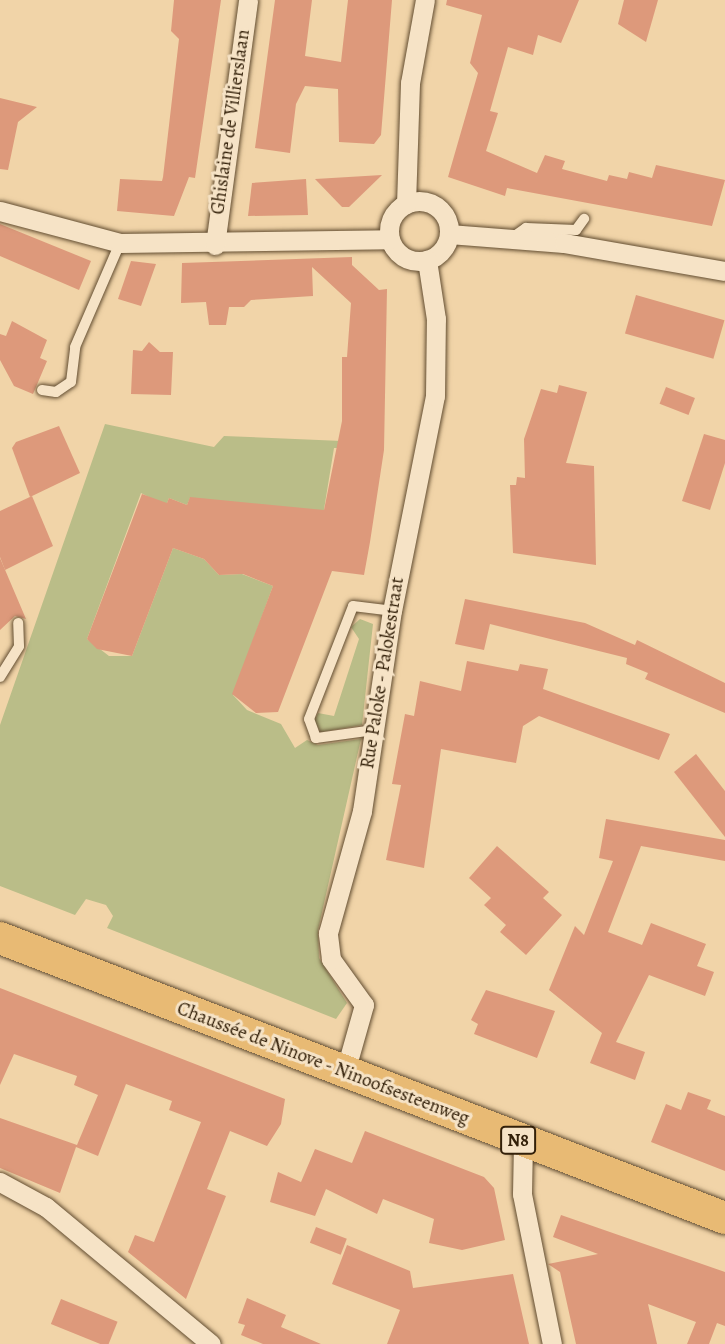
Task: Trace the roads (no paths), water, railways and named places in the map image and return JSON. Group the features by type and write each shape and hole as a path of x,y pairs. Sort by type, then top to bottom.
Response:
{"main road":[{"name":"Chaussée de Ninove - Ninoofsesteenweg","path":"0,938 725,1218"}],"street":[{"name":"Ghislaine de Villierslaan","path":"215,244 248,0"},
{"path":"425,0 411,83 406,204 391,218 390,239 408,259 427,260 437,254 449,234"},
{"path":"406,204 436,206 449,234"},
{"path":"0,211 120,243 215,244 390,239"},
{"path":"449,234 564,243 725,271"},
{"name":"Rue Paloke - Palokestraat","path":"345,1072 365,1005 331,959 328,933 362,811 392,611 435,396 436,319 427,260"},
{"path":"523,1142 522,1194 552,1344"},
{"path":"0,1182 46,1207 211,1344"}],"lane":[{"path":"509,240 526,228 576,230 584,219"},
{"path":"42,390 56,393 71,382 75,347 120,243"},
{"path":"374,730 332,739 316,738 309,731 309,719 353,606 392,611"},
{"path":"0,677 13,657 22,632 18,623"}]}
